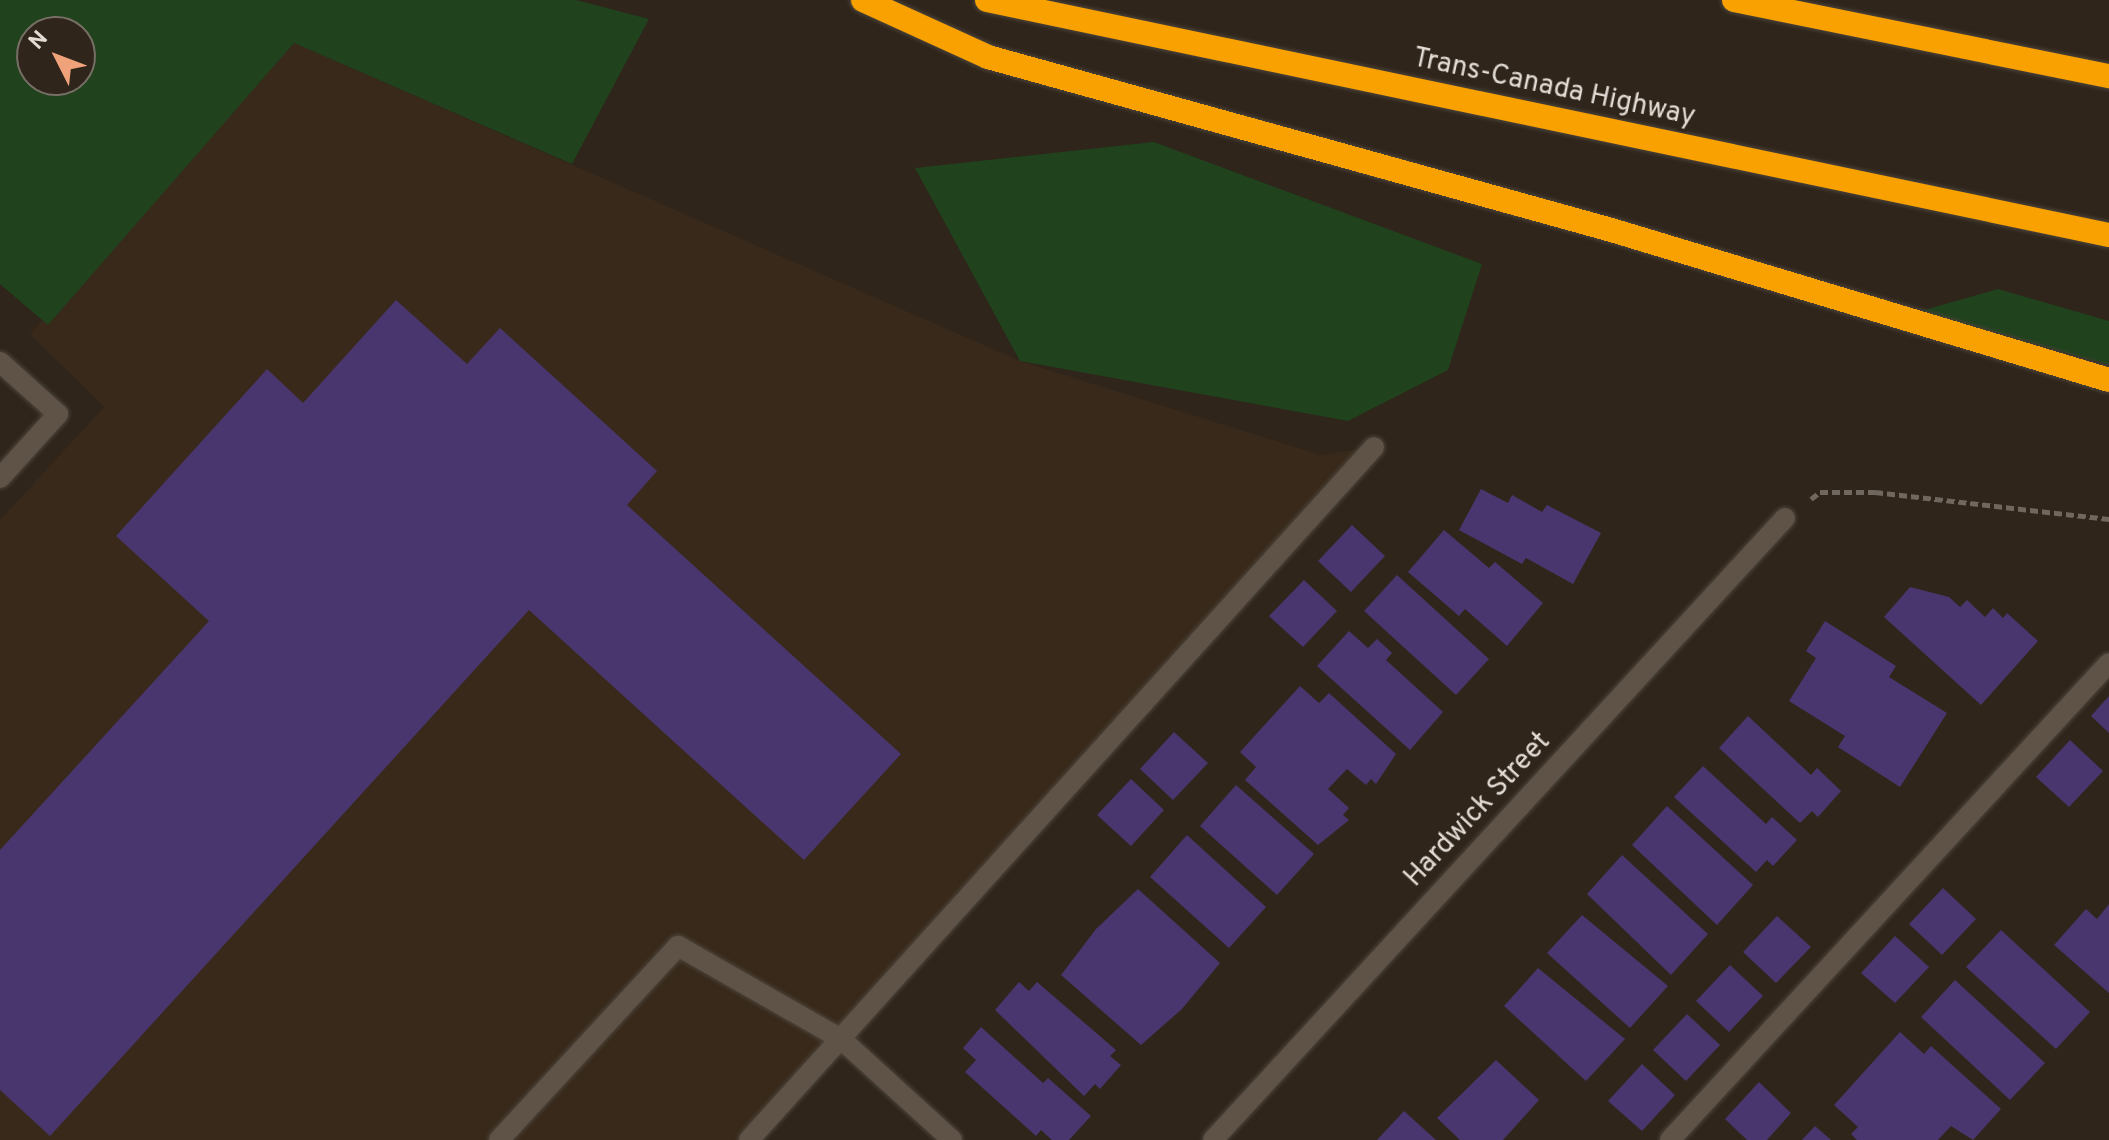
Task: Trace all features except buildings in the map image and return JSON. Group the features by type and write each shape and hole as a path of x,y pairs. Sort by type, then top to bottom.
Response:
{"highway":[{"path":"863,0 988,57 1608,229 2109,380"},
{"name":"Trans-Canada Highway","path":"987,0 2109,235"},
{"path":"1734,0 2109,76"}],"street":[{"path":"0,362 58,414 0,478"},
{"path":"749,1140 834,1035 1374,447"},
{"name":"Hardwick Street","path":"1213,1140 1785,518"},
{"path":"1670,1140 2109,663"},
{"path":"499,1140 678,946 834,1035 952,1140"}],"path":[{"path":"1785,518 1820,492 1834,492 2109,519"}],"shaded area":[{"path":"294,43 1020,361 1321,455 1374,447 749,1140 0,1140 0,520 104,407 30,334"}],"green space":[{"path":"0,0 576,0 649,19 572,164 294,43 48,325 0,284"},
{"path":"1154,142 1482,264 1448,370 1348,421 1020,361 915,168"},
{"path":"1998,289 2109,321 2109,365 1921,311"}]}
